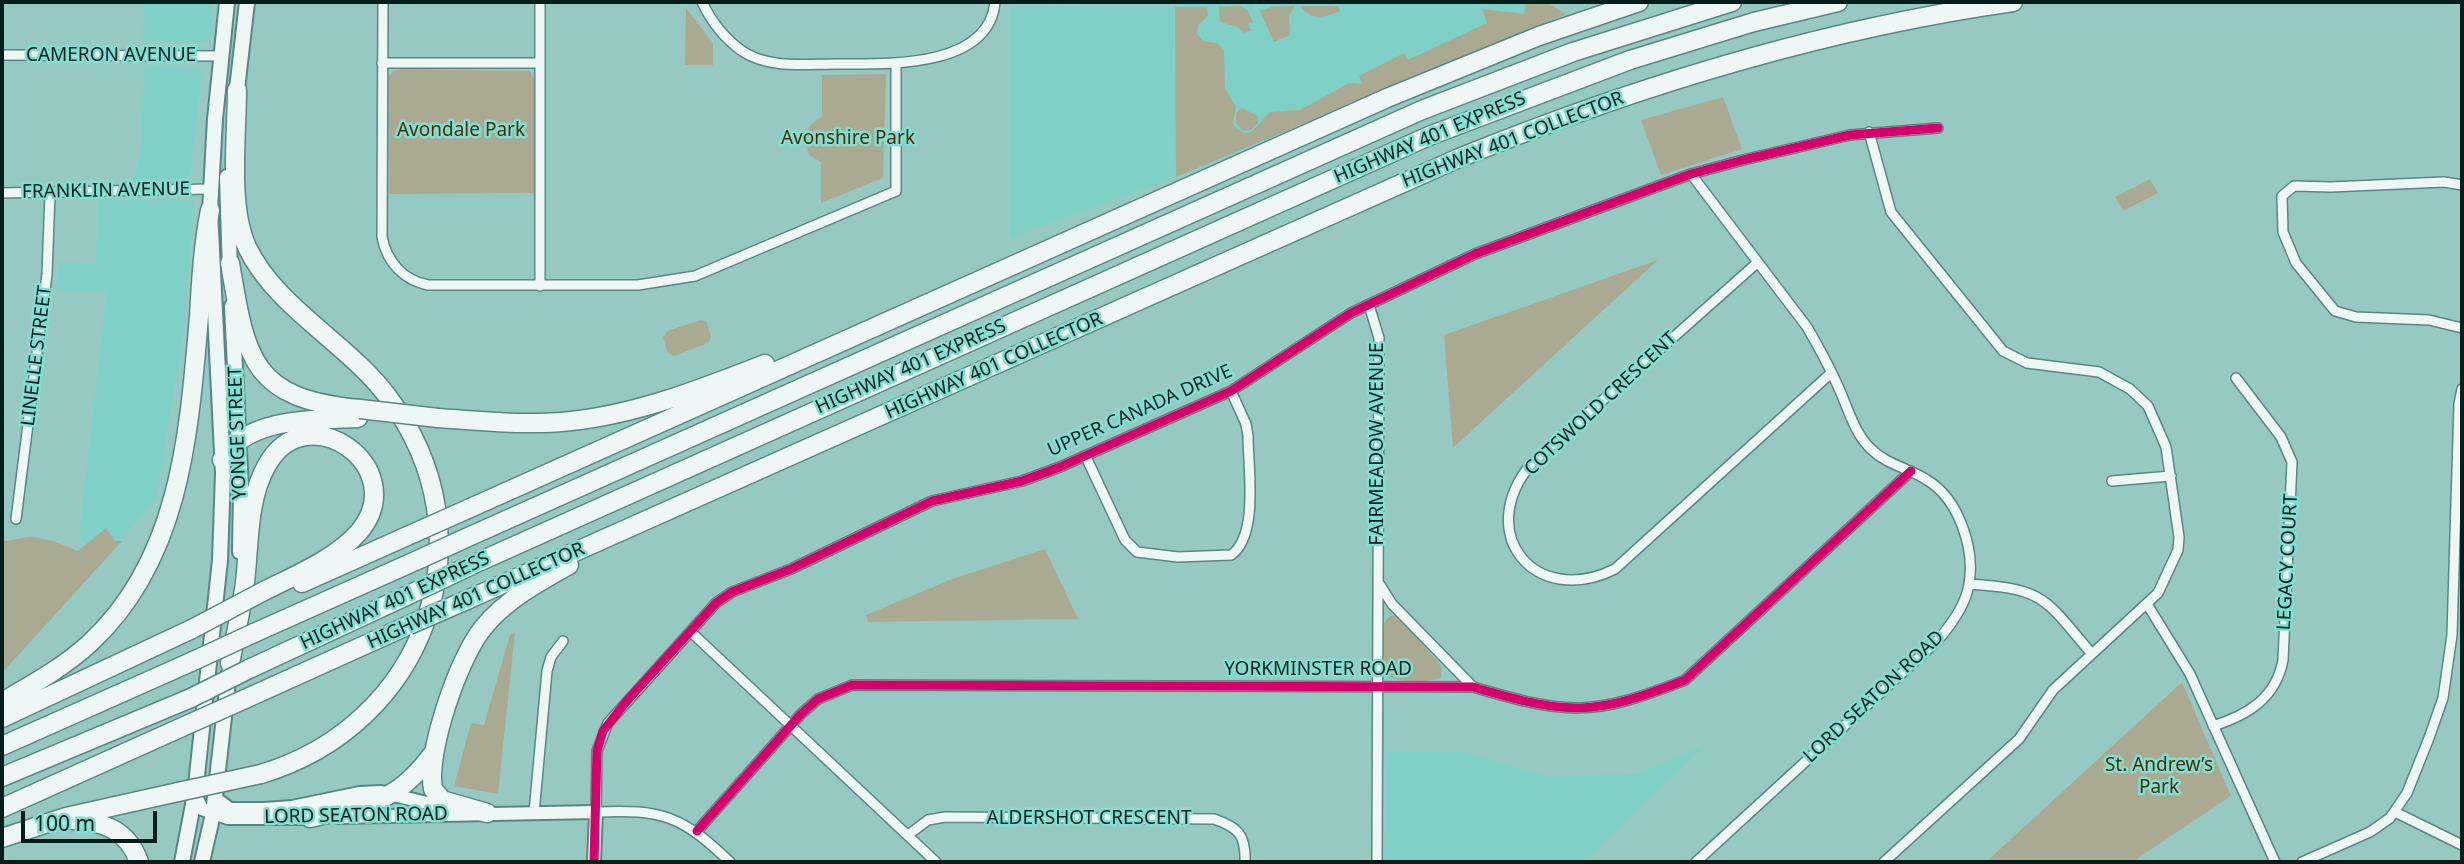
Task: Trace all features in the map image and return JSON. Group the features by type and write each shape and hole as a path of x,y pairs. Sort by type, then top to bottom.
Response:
{"highway":[{"path":"2,718 263,596 424,529 1463,65 1639,2"},
{"name":"HIGHWAY 401 EXPRESS","path":"2,746 1422,110 1573,51 1732,2"},
{"name":"HIGHWAY 401 EXPRESS","path":"2,777 191,698 474,564 1440,131 1630,60 1755,22 1838,2"},
{"name":"HIGHWAY 401 COLLECTOR","path":"2,808 1459,158 1534,128 1681,77 1800,44 1921,17 2012,2"},
{"path":"2,838 58,819 186,793 261,774 302,759 335,740 363,718 387,691 408,660 427,621 436,583 439,536 428,472 401,415 365,370 268,278 247,248 237,203 237,90"},
{"path":"2,702 56,670 97,636 135,590 162,539 181,464 198,325 202,252 210,211"},
{"path":"222,460 239,439 304,421 361,414 496,423 561,422 655,404 810,346 1023,252 1072,238"},
{"path":"230,263 243,335 261,371 283,390 301,399 361,414"},
{"path":"230,663 244,589 256,495 266,466 282,447 297,439 319,436 343,443 359,455 371,477 372,504 365,524 332,554 263,596"},
{"path":"487,813 449,804 438,796 432,779 436,749 462,667 482,628 510,602 555,572 653,519"},
{"path":"310,818 376,802 393,794 420,771 436,749"},
{"path":"58,819 92,821 109,826 130,843 139,862"}],"main road":[{"name":"YONGE STREET","path":"182,862 186,793 220,560 222,460 210,189 227,2"},
{"name":"YONGE STREET","path":"202,862 213,814 230,663 240,540 239,439 228,166 247,2"}],"street":[{"path":"383,2 382,234 385,251 392,264 408,278 428,285 638,285 695,276 896,191 896,63"},
{"path":"540,2 540,285"},
{"path":"702,2 713,23 743,51 775,64 896,63 931,60 968,44 987,27 995,2"},
{"name":"CAMERON AVENUE","path":"2,55 220,56"},
{"path":"382,63 539,63"},
{"name":"UPPER CANADA DRIVE","path":"594,862 597,751 608,723 716,603 732,593 791,569 910,510 944,497 1022,481 1086,457 1231,391 1351,313 1475,254 1691,174 1827,139 1869,132 1912,132 1938,128"},
{"path":"1869,132 1891,212 1984,332 2014,359 2038,365 2099,372 2130,389 2148,407 2163,438 2171,476 2178,550 2166,580 2147,604 2053,690 2019,739 1884,862"},
{"name":"LORD SEATON ROAD","path":"1691,174 1807,327 1823,353 1849,418 1870,449 1930,481 1948,500 1962,525 1968,552 1969,584 1956,614 1938,640 1696,862"},
{"path":"2462,185 2444,182 2294,186 2282,196 2281,217 2296,263 2335,310 2356,317 2429,320 2462,328"},
{"name":"FRANKLIN AVENUE","path":"2,193 210,189"},
{"name":"LINELLE STREET","path":"16,519 47,275 50,193"},
{"name":"COTSWOLD CRESCENT","path":"1757,263 1527,470 1514,488 1507,519 1514,547 1529,566 1562,581 1598,577 1615,569 1830,374"},
{"name":"FAIRMEADOW AVENUE","path":"1369,305 1379,338 1377,862"},
{"name":"LEGACY COURT","path":"2213,726 2250,711 2261,703 2276,685 2283,660 2292,462 2281,437 2236,378"},
{"path":"2302,862 2371,832 2395,812 2407,793 2429,738 2448,673 2455,600 2459,404 2462,389"},
{"path":"1086,457 1125,540 1137,552 1178,557 1231,555 1244,542 1249,520 1248,436 1246,424 1231,391"},
{"name":"YORKMINSTER ROAD","path":"697,831 818,699 852,685 1473,687 1526,703 1572,710 1612,706 1685,680 1911,471"},
{"path":"2112,481 2171,476"},
{"path":"1379,583 1392,604 1473,687"},
{"path":"1969,584 2026,590 2039,597 2051,605 2091,653"},
{"path":"2147,604 2190,674 2274,862"},
{"path":"691,632 936,862"},
{"path":"534,813 547,671 551,657 563,641"},
{"path":"186,793 202,809 213,814"},
{"name":"LORD SEATON ROAD","path":"214,797 230,809 292,807 360,793 393,794 427,804 487,813"},
{"path":"2395,812 2462,845"},
{"name":"LORD SEATON ROAD","path":"213,814 228,818 310,818 487,813 652,813 677,820 697,831 730,862"},
{"name":"ALDERSHOT CRESCENT","path":"908,835 928,820 944,817 1214,819 1230,823 1239,832 1246,850 1245,862"}],"shaded area":[{"path":"144,2 213,2 210,42 143,40"},
{"path":"1185,2 1546,2 1566,14 1203,167 1010,238 1010,6 1175,7"},
{"path":"144,65 202,70 190,178 133,182 141,149"},
{"path":"99,200 194,201 184,328 157,498 103,561 79,537 107,291 56,291 59,262 96,264"},
{"path":"1707,744 1584,862 1384,862 1388,752 1464,752 1548,777 1637,774"}],"green space":[{"path":"1526,2 1546,2 1566,14 1176,177 1175,7 1207,7 1208,16 1198,25 1197,34 1203,41 1217,43 1224,50 1225,88 1236,107 1233,124 1244,133 1249,133 1270,112 1300,110 1349,83 1362,84 1359,76 1404,53 1408,60 1487,23 1482,9 1524,14"},
{"path":"1240,6 1247,9 1253,22 1248,24 1251,30 1244,33 1238,27 1220,22 1219,7"},
{"path":"1295,6 1289,16 1290,35 1274,42 1260,11 1271,7"},
{"path":"1300,6 1338,6 1340,11 1318,17 1304,11"},
{"path":"686,8 713,43 713,65 685,65"},
{"name":"Avondale Park","path":"393,71 530,71 534,79 534,193 389,194 389,77"},
{"name":"Avonshire Park","path":"886,74 883,178 821,203 821,162 809,155 805,143 812,142 812,136 805,136 811,125 822,117 822,75"},
{"path":"1723,97 1742,149 1661,175 1641,120"},
{"path":"1242,108 1258,116 1258,123 1251,130 1242,130 1236,123 1236,113"},
{"path":"2150,179 2158,193 2123,211 2115,197"},
{"path":"1658,260 1478,425 1453,448 1444,335"},
{"path":"700,320 706,321 711,337 708,343 674,356 668,353 663,338 667,331"},
{"path":"106,528 115,541 122,541 2,673 2,541 35,537 78,551"},
{"path":"1045,549 1078,619 868,622 866,615 952,579"},
{"path":"1394,615 1402,620 1442,667 1441,678 1411,681 1395,679 1384,672 1384,624 1388,617"},
{"path":"515,632 498,794 454,786 471,723 484,725 510,635"},
{"name":"St. Andrew’s Park","path":"2182,682 2231,796 2132,862 1986,862"}],"cycle path":[{"path":"594,862 597,751 603,731 716,603 732,592 791,569 932,501 1022,481 1060,467 1231,391 1351,313 1475,254 1691,174 1850,135 1938,128"},
{"path":"697,831 801,714 818,699 852,685 1473,687 1557,707 1580,708 1626,701 1685,680 1911,471"}]}
